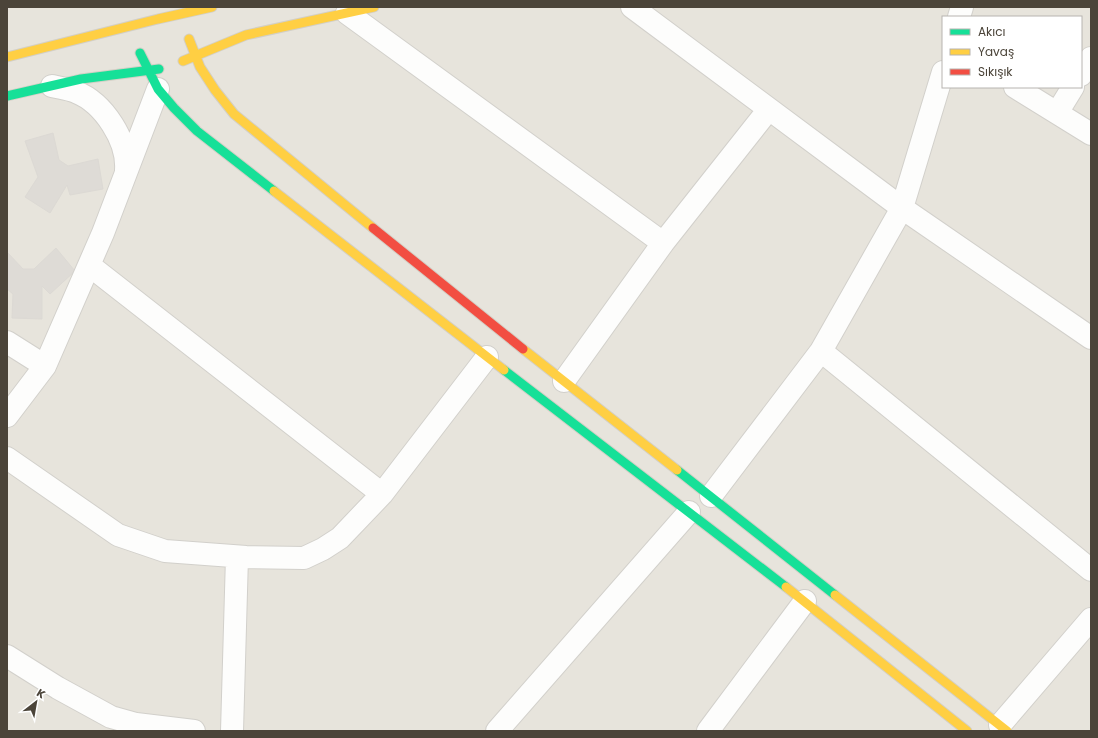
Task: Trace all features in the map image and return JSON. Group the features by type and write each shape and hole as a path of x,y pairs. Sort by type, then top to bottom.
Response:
{"street":[{"path":"7,57 138,29 158,19 181,23 212,7"},
{"path":"7,96 81,79 149,70 169,71 196,56 246,36 374,7"},
{"path":"632,7 902,208 1091,338"},
{"path":"134,13 138,29"},
{"path":"347,13 663,243"},
{"path":"181,23 200,67 215,90 234,114 430,275 1004,728 1091,619"},
{"path":"7,416 45,366 89,265 169,71 187,55 189,47 181,23"},
{"path":"149,70 139,49 145,60 151,66 169,71"},
{"path":"1082,72 1091,58"},
{"path":"149,70 169,71"},
{"path":"169,71 174,108 197,130 487,357 805,602 967,731"},
{"path":"711,496 821,351 902,208 942,75"},
{"path":"52,86 76,92 91,101 107,118 117,132 123,145 126,162 125,175"},
{"path":"1017,88 1091,134"},
{"path":"1057,113 1072,88"},
{"path":"564,381 663,243 769,109"},
{"path":"89,265 382,494"},
{"path":"7,342 45,366"},
{"path":"821,351 1091,570"},
{"path":"7,458 118,535 165,551 237,557 304,558 323,549 340,538 382,494 487,357"},
{"path":"497,731 689,512"},
{"path":"232,731 237,557"},
{"path":"708,731 805,602"},
{"path":"7,656 58,688 105,724 136,724 194,731"}],"shaded area":[{"path":"7,7 1091,7 1091,731 7,731"}],"building":[{"path":"53,133 59,160 68,166 98,159 103,189 70,195 67,185 50,213 25,197 38,177 25,141"},
{"path":"56,248 75,271 50,294 42,286 42,319 12,318 13,294 7,289 7,252 23,269 34,269"}],"traffic: fast":[{"path":"140,53 158,89 174,108 197,131 274,191"},
{"path":"7,96 81,79 159,69"},
{"path":"504,370 786,587"},
{"path":"677,470 835,595"}],"traffic: slow":[{"path":"7,57 212,7"},
{"path":"183,61 246,35 374,7"},
{"path":"189,39 200,67 215,90 234,114 373,228"},
{"path":"274,191 504,370"},
{"path":"523,349 677,470"},
{"path":"786,587 967,731"},
{"path":"835,595 1007,731"}],"traffic: jam":[{"path":"373,228 523,349"}]}
